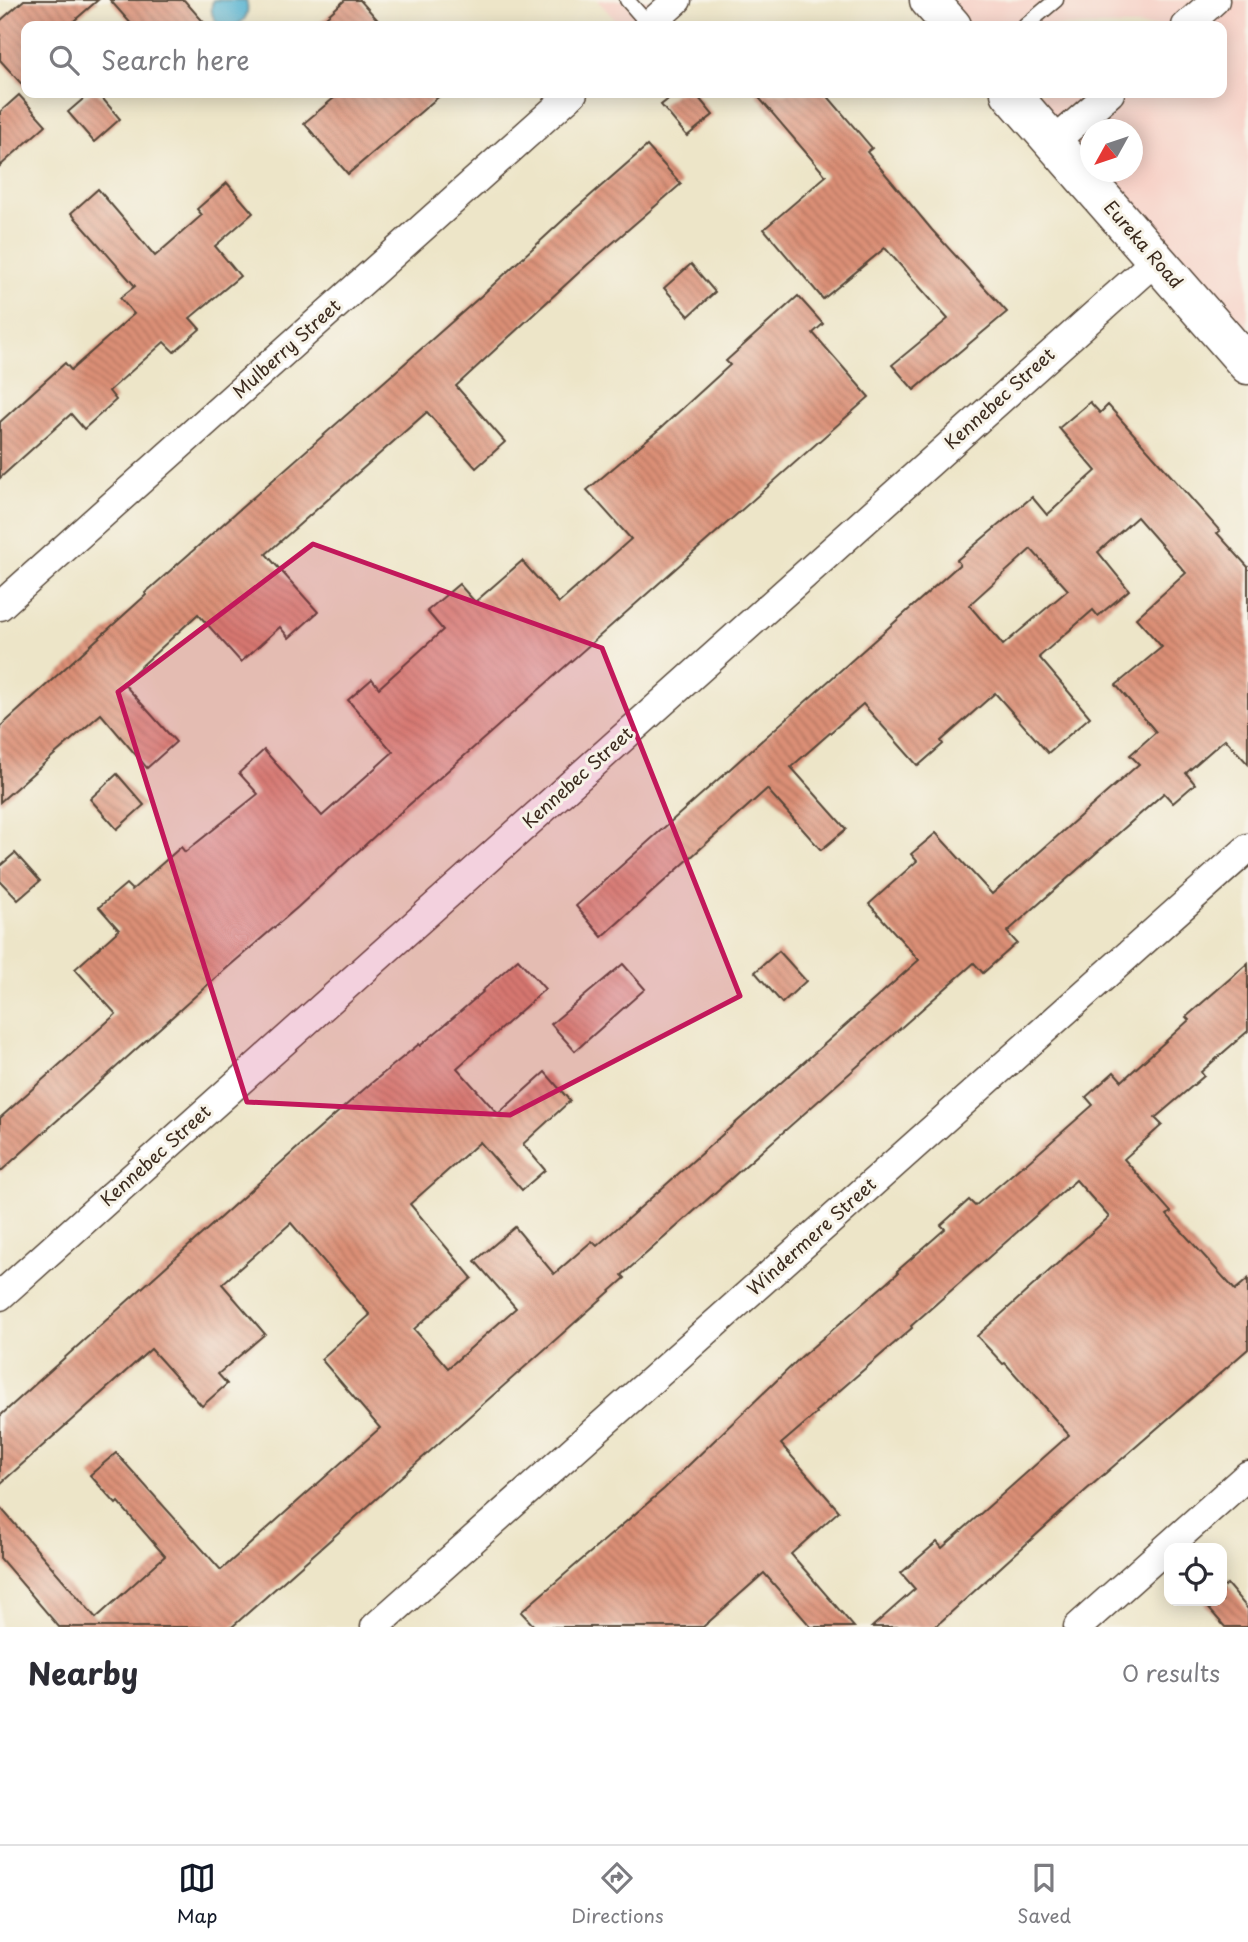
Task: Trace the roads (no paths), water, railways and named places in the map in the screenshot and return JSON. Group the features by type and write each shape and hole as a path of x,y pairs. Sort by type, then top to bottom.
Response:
{"main road":[{"path":"929,0 948,21"},
{"name":"Eureka Road","path":"1014,98 1248,365"}],"street":[{"path":"653,21 677,0"},
{"path":"1192,21 1215,0"},
{"name":"Mulberry Street","path":"0,606 567,98"},
{"path":"1054,142 1104,98"},
{"name":"Kennebec Street","path":"0,1296 1156,260"},
{"name":"Windermere Street","path":"375,1627 1248,848"},
{"path":"1078,1627 1248,1475"}],"lane":[{"path":"626,0 644,21"},
{"path":"1031,21 1056,0"}],"water":[{"path":"213,0 246,0 247,11 241,21 217,21 212,11"}]}
